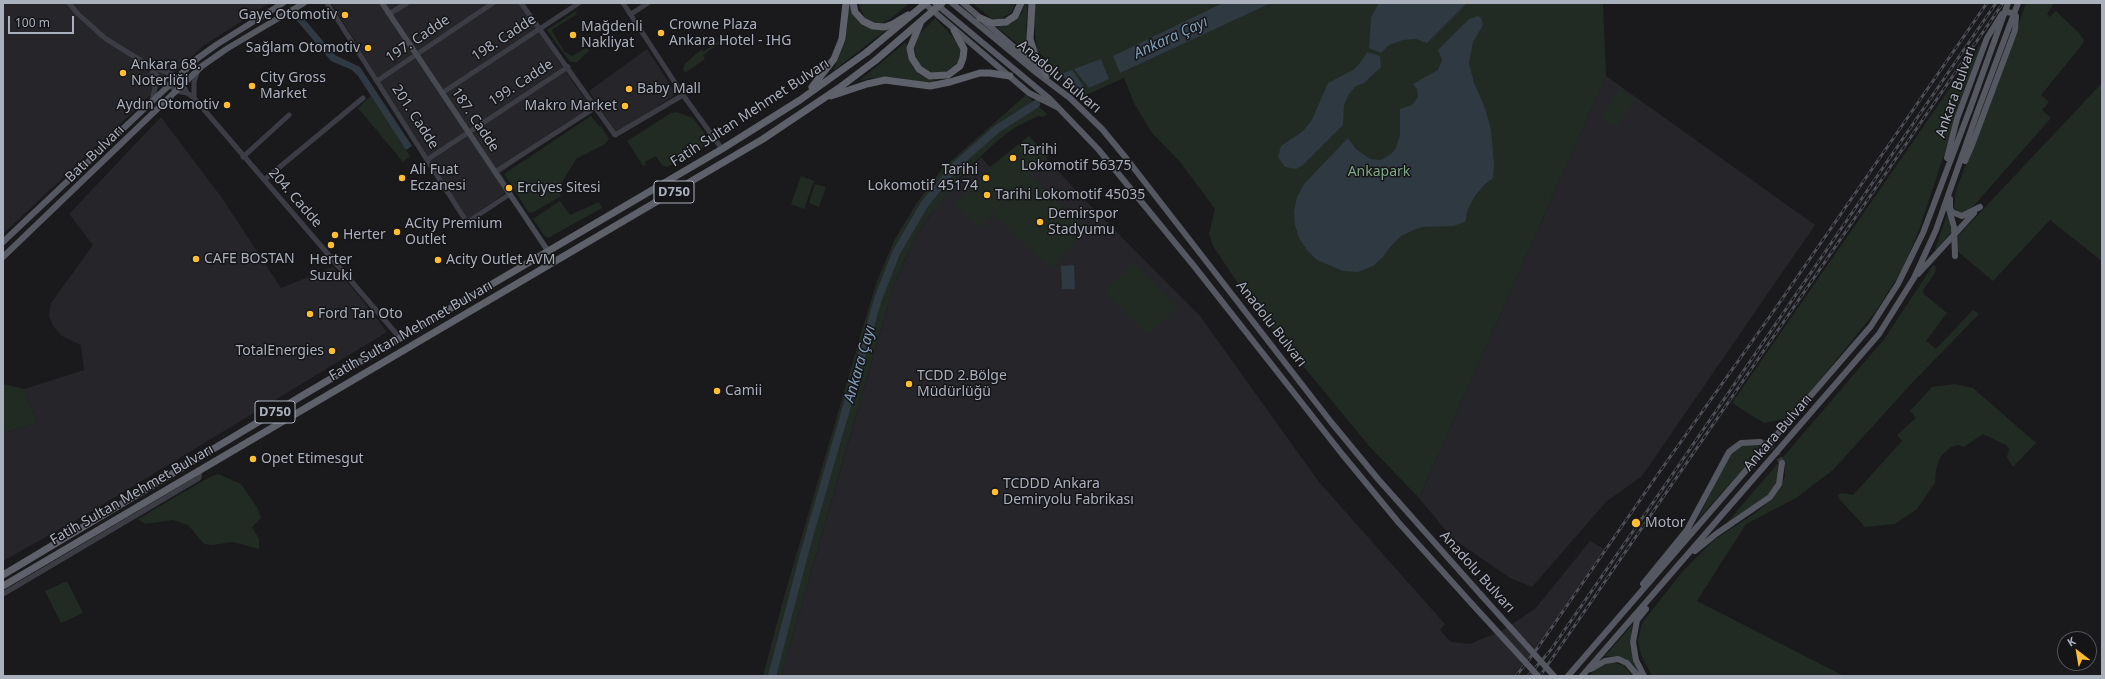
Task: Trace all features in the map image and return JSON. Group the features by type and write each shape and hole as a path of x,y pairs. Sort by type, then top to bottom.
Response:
{"highway":[{"path":"800,100 820,79 834,59 842,39 846,3"},
{"path":"853,3 855,12 863,21 873,26 885,27 893,24 924,4"},
{"name":"Fatih Sultan Mehmet Bulvarı","path":"3,586 763,139 827,97 876,60 920,24 942,3"},
{"path":"980,18 992,23 1006,22 1014,16 1021,3"},
{"path":"1032,3 1030,38 1035,55 1045,77"},
{"name":"Fatih Sultan Mehmet Bulvarı","path":"3,575 400,338 722,149 800,100 867,52 924,4"},
{"path":"920,24 910,48 912,58 919,69 930,76 948,76 960,66 964,49 954,30"},
{"path":"827,97 867,84 886,80 930,86 980,73 1010,76"}],"main road":[{"name":"Batı Bulvarı","path":"3,242 176,79 211,48 283,3"},
{"name":"Batı Bulvarı","path":"3,257 198,70 228,48 304,3"},
{"name":"187. Cadde","path":"382,3 548,251"},
{"name":"Anadolu Bulvarı","path":"935,3 1060,109 1098,149 1194,266 1356,471 1399,522 1538,676"},
{"name":"Anadolu Bulvarı","path":"952,3 1045,77 1057,89 1070,98 1102,129 1378,479 1554,676"},
{"path":"963,3 1045,77"},
{"name":"Ankara Bulvarı","path":"1568,676 1871,326 1898,284 1923,233 2008,3"},
{"name":"Ankara Bulvarı","path":"1582,676 1879,334 1914,278 1936,230 1955,181 1977,113 2018,3"},
{"path":"924,4 1029,93 1060,109"},
{"name":"Ankara Bulvarı","path":"1941,185 1957,119 1987,38 2002,14 2007,12 2012,13 2016,16 2015,30 1972,145 1955,181"},
{"path":"1955,181 1949,209 1954,227 1953,237 1955,256"},
{"path":"1914,278 1980,207 1962,216 1952,212 1950,202"},
{"path":"1632,601 1646,579 1687,530 1729,452 1741,443 1760,442"},
{"path":"1644,676 1636,660 1634,649 1635,626 1641,615 1670,581 1677,567 1716,534 1770,498 1779,484 1782,463"},
{"path":"1582,676 1605,661 1618,659 1627,663 1638,676"}],"street":[{"name":"204. Cadde","path":"69,3 78,14 106,40 148,65 163,70 183,85 187,93"},
{"name":"201. Cadde","path":"327,3 467,222 510,194"},
{"path":"389,14 407,3"},
{"name":"197. Cadde","path":"377,81 493,3"},
{"path":"521,3 615,135 683,95"},
{"name":"198. Cadde","path":"442,93 580,3"},
{"path":"623,3 683,95 722,149"},
{"path":"631,14 648,3"},
{"name":"204. Cadde","path":"148,65 170,86 177,91 187,93 194,98 243,157 400,338"},
{"name":"199. Cadde","path":"428,159 568,67"},
{"path":"194,98 194,82 198,70"},
{"path":"152,102 155,88 152,74 153,71"},
{"path":"264,180 363,98"},
{"path":"495,172 596,107"},
{"path":"243,157 289,115"},
{"path":"3,594 199,478 200,470"}],"shaded area":[{"path":"3,3 270,3 203,46 3,234"},
{"path":"331,3 519,3 591,108 501,173 511,189 467,220"},
{"path":"647,49 676,94 617,134 589,91"},
{"path":"1606,76 1815,225 1642,476 1606,502 1532,587 1510,578 1452,538 1419,498"},
{"path":"161,117 222,198 281,288 333,267 356,292 387,332 94,510 3,561 3,433 37,423 24,389 84,370 81,345 62,336 53,326 49,316 51,303 93,245 69,214"},
{"path":"1029,139 1079,194 1200,316 1319,482 1445,624 1440,630 1451,642 1470,644 1503,630 1535,609 1590,541 1604,549 1544,637 1513,676 781,676 894,285 916,236 942,198 981,157 993,170"}],"green space":[{"path":"849,3 852,3 872,28 886,30 833,71 846,40"},
{"path":"858,3 910,3 890,19 882,23 872,22 865,18"},
{"path":"972,3 1016,3 1011,13 998,20 991,18"},
{"path":"1025,3 1028,3 1026,28 1030,54 997,27 1012,23 1022,13"},
{"name":"Ankapark","path":"1035,3 1603,3 1606,76 1419,498 1369,446 1249,300 1213,246 1209,234 1215,209 1181,163 1152,133 1134,103 1124,78 1084,96 1037,51 1034,23"},
{"path":"2026,3 2054,3 2047,14 2050,17 2056,11 2079,33 2084,40 2082,45 2041,95 2049,102 2042,110 2051,118 1969,211 1961,213 1954,208 1956,190 2005,65"},
{"path":"576,11 577,14 552,31 564,51 572,56 586,48 589,51 577,62 570,62 547,30"},
{"path":"935,18 959,45 962,54 959,62 951,69 943,73 931,73 920,66 914,46 919,35"},
{"path":"720,37 724,43 722,45 720,43 703,55 705,59 685,73 683,69 685,64 697,53 702,50 703,52 719,41 718,39"},
{"path":"906,42 913,68 923,76 938,82 924,82 891,77 871,78 859,81"},
{"path":"1982,42 1919,230 1902,270 1876,311 1789,418 1764,423 1732,403"},
{"path":"2102,83 2102,261 2050,220 1993,281 1956,250 1958,236"},
{"path":"1620,89 1635,100 1616,127 1601,117"},
{"path":"1026,95 1047,114 1044,117 1038,116 1014,128 997,141 964,172 930,215 916,236 904,262 894,285 781,676 763,676 784,597 869,307 877,281 894,241 916,204 943,168"},
{"path":"371,96 410,156 403,162 358,108"},
{"path":"677,112 693,118 708,138 709,145 667,167 662,165 656,156 645,162 646,165 643,166 627,141 671,113"},
{"path":"591,116 599,126 600,125 609,139 605,144 576,159 558,189 561,196 534,212 529,213 504,174"},
{"path":"1029,136 1048,156 979,228 955,204 991,166"},
{"path":"801,176 814,181 804,209 791,204"},
{"name":"Demirspor Stadyumu","path":"1030,176 1087,229 1051,268 994,215"},
{"path":"815,184 826,187 819,207 809,203"},
{"path":"560,201 570,215 599,202 602,208 548,238 544,235 533,219"},
{"path":"1947,214 1952,231 1935,250"},
{"path":"1134,263 1177,307 1148,335 1105,291"},
{"path":"1933,265 1936,267 1935,273 1923,290 1924,294 1947,313 1926,341 1936,349 1973,310 1979,314 1910,385 1833,470 1796,498 1746,524 1697,601 1844,676 1652,676 1641,655 1638,640 1642,623 1682,572 1714,540 1754,514 1773,498 1785,477 1785,462 1780,465 1773,490 1725,525 1885,338"},
{"path":"3,384 24,389 37,423 3,433"},
{"path":"1955,384 1973,388 2036,443 2013,467 2007,457 2009,449 2006,445 1983,434 1964,447 1958,445 1951,447 1940,457 1936,470 1935,483 1917,509 1895,524 1865,527 1840,500 1838,495 1842,493 1853,495 1902,441 1897,435 1916,418 1910,411 1932,387"},
{"path":"1750,443 1763,447 1698,519 1728,457 1738,448"},
{"path":"218,474 241,484 258,509 261,518 252,527 259,539 259,549 233,542 212,545 204,544 188,525 173,520 145,524 138,519 208,478"},
{"path":"67,581 83,613 61,623 45,591"},
{"path":"1632,625 1630,647 1638,671 1632,663 1624,658 1605,656"},
{"path":"1610,662 1623,665 1633,676 1590,676 1595,669"}],"water":[{"path":"1223,3 1271,3 1120,73 1113,56"},
{"path":"1379,3 1467,3 1427,43 1416,39 1403,40 1389,45 1381,53 1369,48 1371,17"},
{"path":"299,13 335,55 360,67 412,146 406,150 358,76 352,70 331,61 293,16"},
{"path":"1478,16 1481,18 1483,25 1473,42 1469,63 1474,83 1485,108 1491,130 1494,165 1493,178 1484,185 1475,196 1468,209 1465,222 1453,226 1422,227 1411,231 1401,236 1373,266 1358,272 1343,271 1317,260 1307,250 1299,238 1295,225 1294,211 1297,197 1304,184 1348,138 1356,149 1370,159 1381,160 1391,154 1396,148 1400,135 1400,109 1412,105 1418,97 1417,89 1413,84 1438,70 1442,60 1438,50 1469,19"},
{"path":"1367,52 1380,56 1381,67 1364,83 1356,86 1349,94 1344,105 1343,125 1303,165 1296,169 1285,167 1278,157 1281,146 1303,131 1312,120 1328,83 1353,70 1360,63"},
{"path":"1101,59 1109,79 1089,88 1074,69"},
{"path":"1072,70 1086,90 1080,93 1060,74"},
{"path":"1074,265 1075,289 1062,289 1061,266"}],"waterway":[{"name":"Ankara Çayı","path":"772,676 806,547 878,299 896,253 924,205 956,165 997,129 1036,104"}],"tunnel":[{"path":"1760,442 1769,444 1775,450 1782,463"}],"railway":[{"path":"1516,676 1539,646 1658,474 1773,312 1987,3"},
{"path":"1528,676 1550,651 1996,3"},
{"path":"1540,676 2003,3"}],"place":[{"name":"Gaye Otomotiv","path":"345,15"},
{"name":"Crowne Plaza Ankara Hotel - IHG","path":"661,33"},
{"name":"Mağdenli Nakliyat","path":"573,35"},
{"name":"Sağlam Otomotiv","path":"368,48"},
{"name":"Ankara 68. Noterliği","path":"123,73"},
{"name":"City Gross Market","path":"252,86"},
{"name":"Baby Mall","path":"629,89"},
{"name":"Aydın Otomotiv","path":"227,105"},
{"name":"Makro Market","path":"625,106"},
{"name":"Tarihi Lokomotif 56375","path":"1013,158"},
{"name":"Ali Fuat Eczanesi","path":"402,178"},
{"name":"Tarihi Lokomotif 45174","path":"986,178"},
{"name":"Erciyes Sitesi","path":"509,188"},
{"name":"Tarihi Lokomotif 45035","path":"987,195"},
{"name":"Demirspor Stadyumu","path":"1040,222"},
{"name":"ACity Premium Outlet","path":"397,232"},
{"name":"Herter","path":"335,235"},
{"name":"Herter Suzuki","path":"331,245"},
{"name":"CAFE BOSTAN","path":"196,259"},
{"name":"Acity Outlet AVM","path":"438,260"},
{"name":"Ford Tan Oto","path":"310,314"},
{"name":"TotalEnergies","path":"332,351"},
{"name":"TCDD 2.Bölge Müdürlüğü","path":"909,384"},
{"name":"Camii","path":"717,391"},
{"name":"Opet Etimesgut","path":"253,459"},
{"name":"TCDDD Ankara Demiryolu Fabrikası","path":"995,492"},
{"name":"Motor","path":"1636,523"}]}
